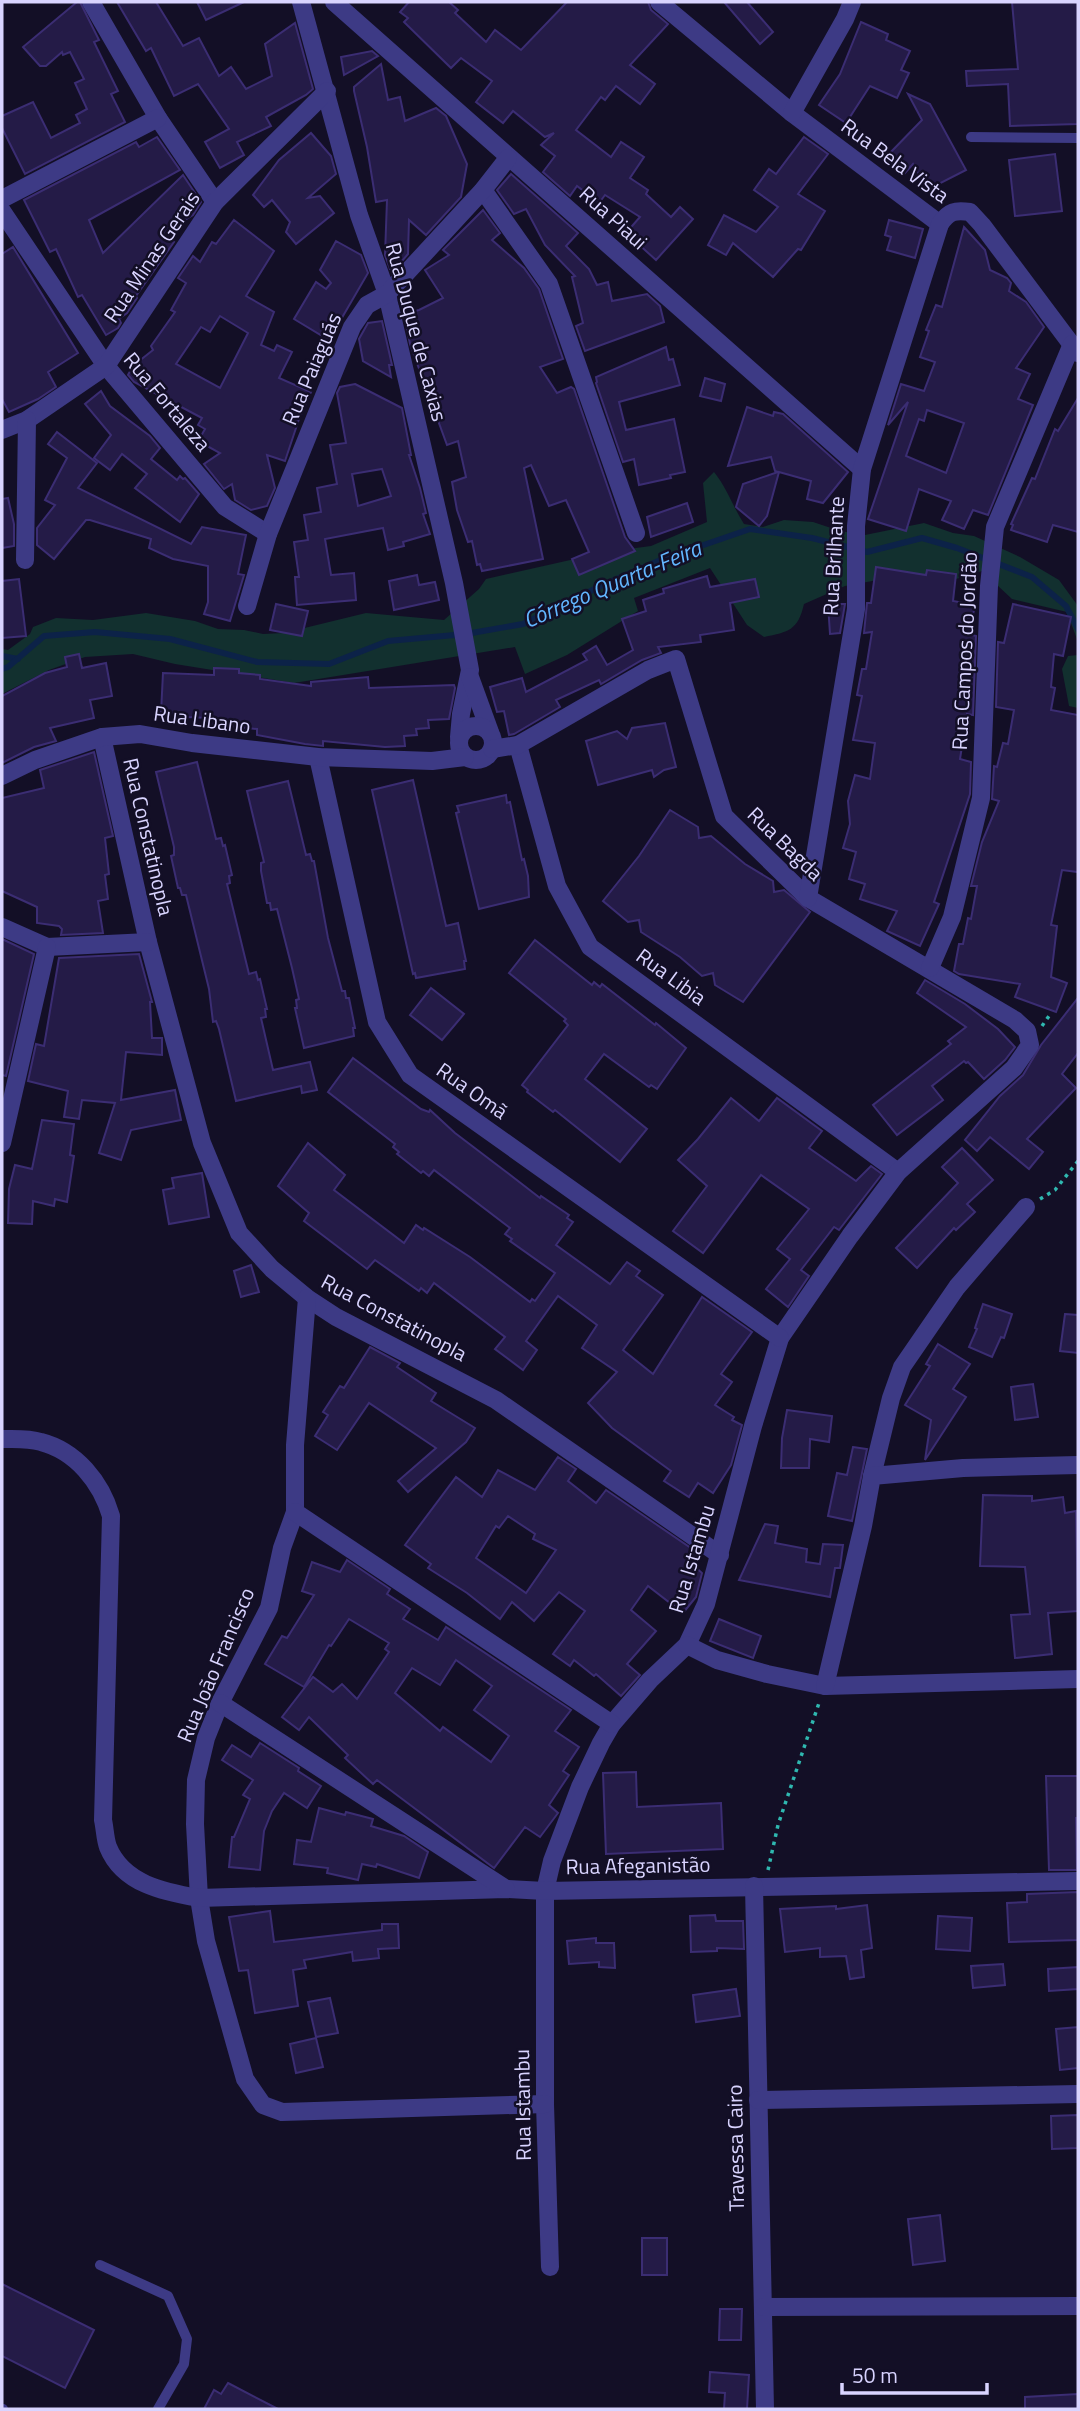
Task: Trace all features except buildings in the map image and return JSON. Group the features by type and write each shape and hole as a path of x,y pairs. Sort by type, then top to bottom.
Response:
{"street":[{"path":"91,2 158,118 215,202"},
{"name":"Rua Duque de Caxias","path":"302,2 359,215 387,294 461,620 470,677 491,741"},
{"name":"Rua Piaui","path":"334,2 862,469"},
{"name":"Rua Bela Vista","path":"659,2 792,113 940,224 946,215 956,211 970,212 1075,348"},
{"path":"792,113 852,2"},
{"name":"Rua Minas Gerais","path":"2,430 27,420 106,366 215,202 327,91"},
{"path":"2,199 158,118"},
{"name":"Rua Paiaguás","path":"247,606 268,534 352,327 367,305 387,294 483,190 508,158"},
{"path":"483,190 549,284 636,533"},
{"name":"Rua Fortaleza","path":"2,211 106,366 225,507 268,534"},
{"name":"Rua Brilhante","path":"808,898 856,609 856,526 862,469 940,224"},
{"name":"Rua Campos do Jordão","path":"930,968 952,917 981,798 989,586 995,527 1075,348"},
{"path":"25,560 27,420"},
{"name":"Rua Bagda","path":"518,746 648,670 676,659 724,817 808,898 1022,1025 1027,1031 1030,1045"},
{"name":"Rua Duque de Caxias","path":"461,747 461,714 470,677"},
{"name":"Rua Libano","path":"461,747 464,730 477,726 491,741 518,746"},
{"name":"Rua Libano","path":"2,776 35,760 102,737 140,734 192,743 318,757 403,759 431,750 461,747"},
{"name":"Rua Constatinopla","path":"102,737 148,942 202,1143 239,1233 272,1269 307,1298 336,1317 496,1400 720,1555"},
{"name":"Rua Libano","path":"461,747 473,760 481,760 488,756 491,741"},
{"name":"Rua Libia","path":"518,746 557,886 590,947 898,1172"},
{"name":"Rua Omã","path":"318,757 377,1022 410,1075 780,1338"},
{"path":"2,927 47,947 148,942"},
{"path":"2,1143 8,1091 47,947"},
{"name":"Rua Istambu","path":"550,2267 545,2104 545,1891 552,1861 580,1787 612,1724 650,1680 687,1644 706,1604 753,1426 780,1338 898,1172 1014,1068 1030,1045"},
{"path":"825,1686 863,1526 872,1476 891,1398 902,1367 957,1287 1026,1207"},
{"name":"Rua João Francisco","path":"307,1298 295,1445 295,1512 282,1548 269,1608 220,1703 206,1738 196,1780 195,1824 199,1898 206,1941 245,2078 263,2105 282,2112 545,2104"},
{"name":"Rua Afeganistão","path":"2,1439 42,1442 83,1466 98,1483 111,1516 103,1820 108,1846 117,1863 129,1876 172,1893 199,1898 506,1889 545,1891 1078,1881"},
{"path":"872,1476 963,1468 1078,1465"},
{"path":"295,1512 612,1724"},
{"path":"687,1644 717,1660 825,1686 1078,1679"},
{"path":"220,1703 506,1889"},
{"name":"Travessa Cairo","path":"759,1885 758,2101 765,2409"},
{"path":"758,2101 1078,2094"},
{"path":"763,2307 1078,2306"}],"lane":[{"path":"971,137 1078,138"},
{"path":"100,2264 168,2296 187,2339 184,2364 158,2409"}],"path":[{"path":"1026,1207 1055,1190 1078,1161"},
{"path":"759,1885 825,1686"}],"green space":[{"path":"714,472 744,524 763,527 784,520 813,522 840,531 865,535 924,523 953,533 974,536 1020,557 1059,580 1078,606 1078,642 1067,612 1012,599 982,571 956,579 905,575 845,586 804,604 799,619 791,628 764,637 747,625 710,568 634,598 638,611 567,655 525,674 515,647 294,683 175,664 133,654 85,657 49,670 2,694 2,649 8,650 30,634 33,627 56,618 93,620 146,613 195,621 218,629 263,634 284,633 366,613 444,620 479,589 486,579 606,552 651,546 707,522 703,483"},
{"path":"1078,655 1078,708 1069,706 1062,669 1068,656"}],"waterway":[{"name":"Córrego Quarta-Feira","path":"2,669 8,667 44,636 95,632 170,639 257,662 329,664 388,641 466,634 523,624 663,559 750,529 812,538 867,552 922,538 957,548 1032,577 1066,606 1078,629"},
{"path":"2,656 18,659"}]}
